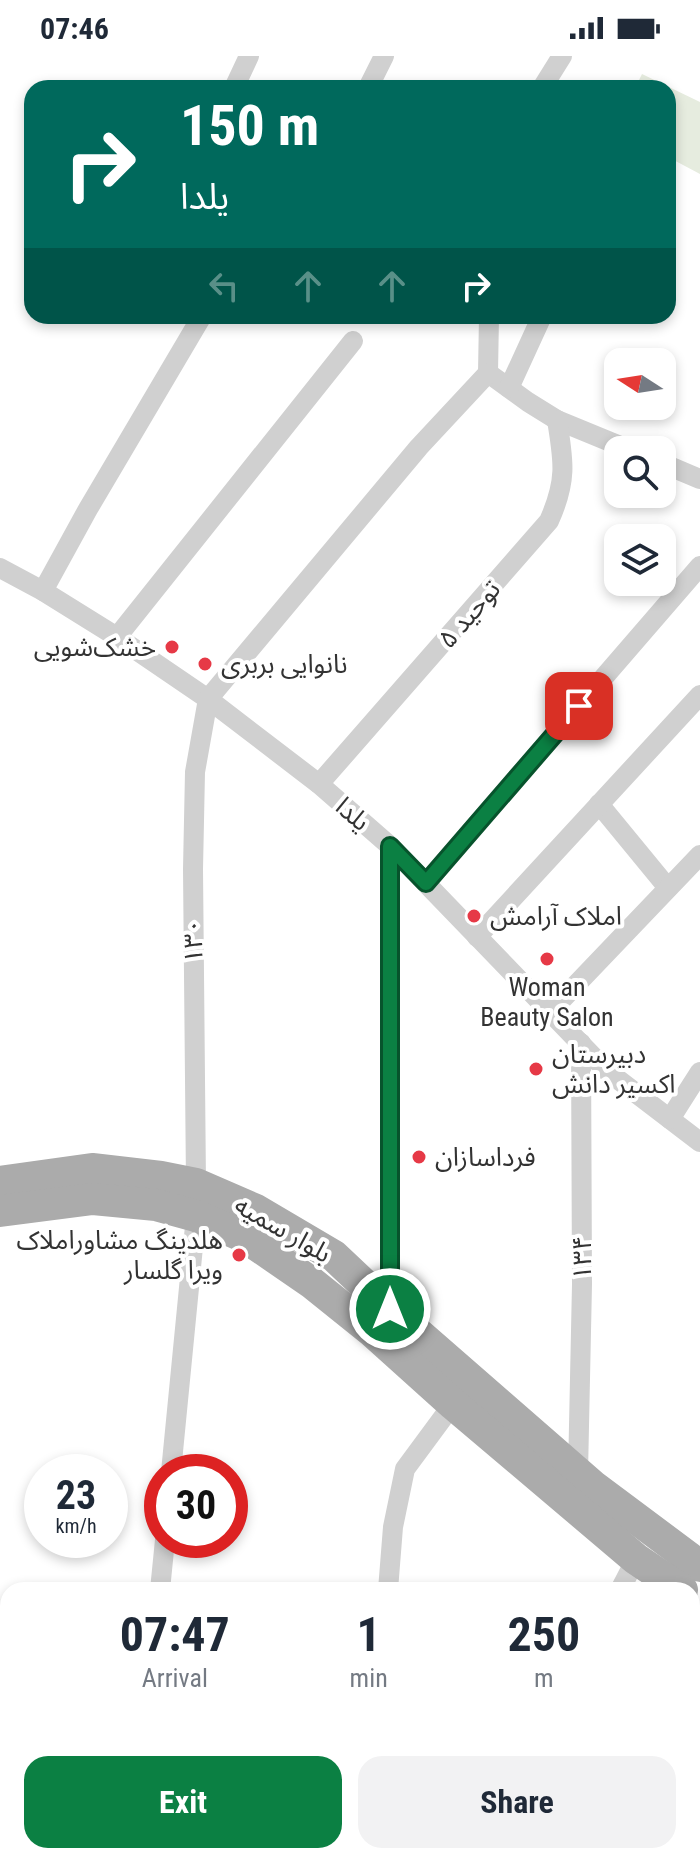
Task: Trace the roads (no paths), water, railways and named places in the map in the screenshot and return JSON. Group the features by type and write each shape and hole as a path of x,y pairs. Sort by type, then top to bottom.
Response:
{"main road":[{"name":"بلوار سمیه","path":"0,1182 92,1169 196,1184 256,1210 334,1256 382,1320 453,1404 570,1484 700,1566"},
{"name":"بلوار سمیه","path":"0,1211 93,1199 156,1205 196,1216 251,1242 312,1283 382,1320 570,1484 636,1559 670,1582"}],"street":[{"path":"238,80 249,56"},
{"path":"372,80 384,56"},
{"path":"547,80 562,56"},
{"path":"43,591 197,324"},
{"path":"208,699 419,447 488,373 489,324"},
{"path":"509,388 538,324"},
{"path":"117,637 353,341"},
{"path":"488,373 557,420 604,439"},
{"name":"توحید ۵","path":"319,784 549,521 564,476 557,420"},
{"path":"676,469 700,479"},
{"path":"426,883 700,566"},
{"name":"یلدا","path":"0,568 117,637 208,699 319,784 390,846 607,1071 700,1142"},
{"path":"477,937 700,695"},
{"name":"۱۳۰","path":"196,1184 194,786 208,699"},
{"path":"599,804 668,888"},
{"path":"382,1320 390,846"},
{"path":"550,1012 700,855"},
{"name":"۱۳۴","path":"570,1484 582,1284 581,1043"},
{"path":"670,1119 700,1072"},
{"path":"173,1454 196,1216"},
{"path":"389,1582 393,1527 405,1469 453,1404"},
{"path":"161,1582 163,1558"},
{"path":"624,1582 636,1559"}],"place":[{"name":"خشک‌شویی","path":"172,647"},
{"name":"نانوایی بربری","path":"205,664"},
{"name":"املاک آرامش","path":"474,916"},
{"name":"Woman Beauty Salon","path":"547,959"},
{"name":"دبیرستان اکسیر دانش","path":"536,1069"},
{"name":"فرداسازان","path":"419,1157"},
{"name":"هلدینگ مشاوراملاک ویرا گلسار","path":"239,1255"}]}
